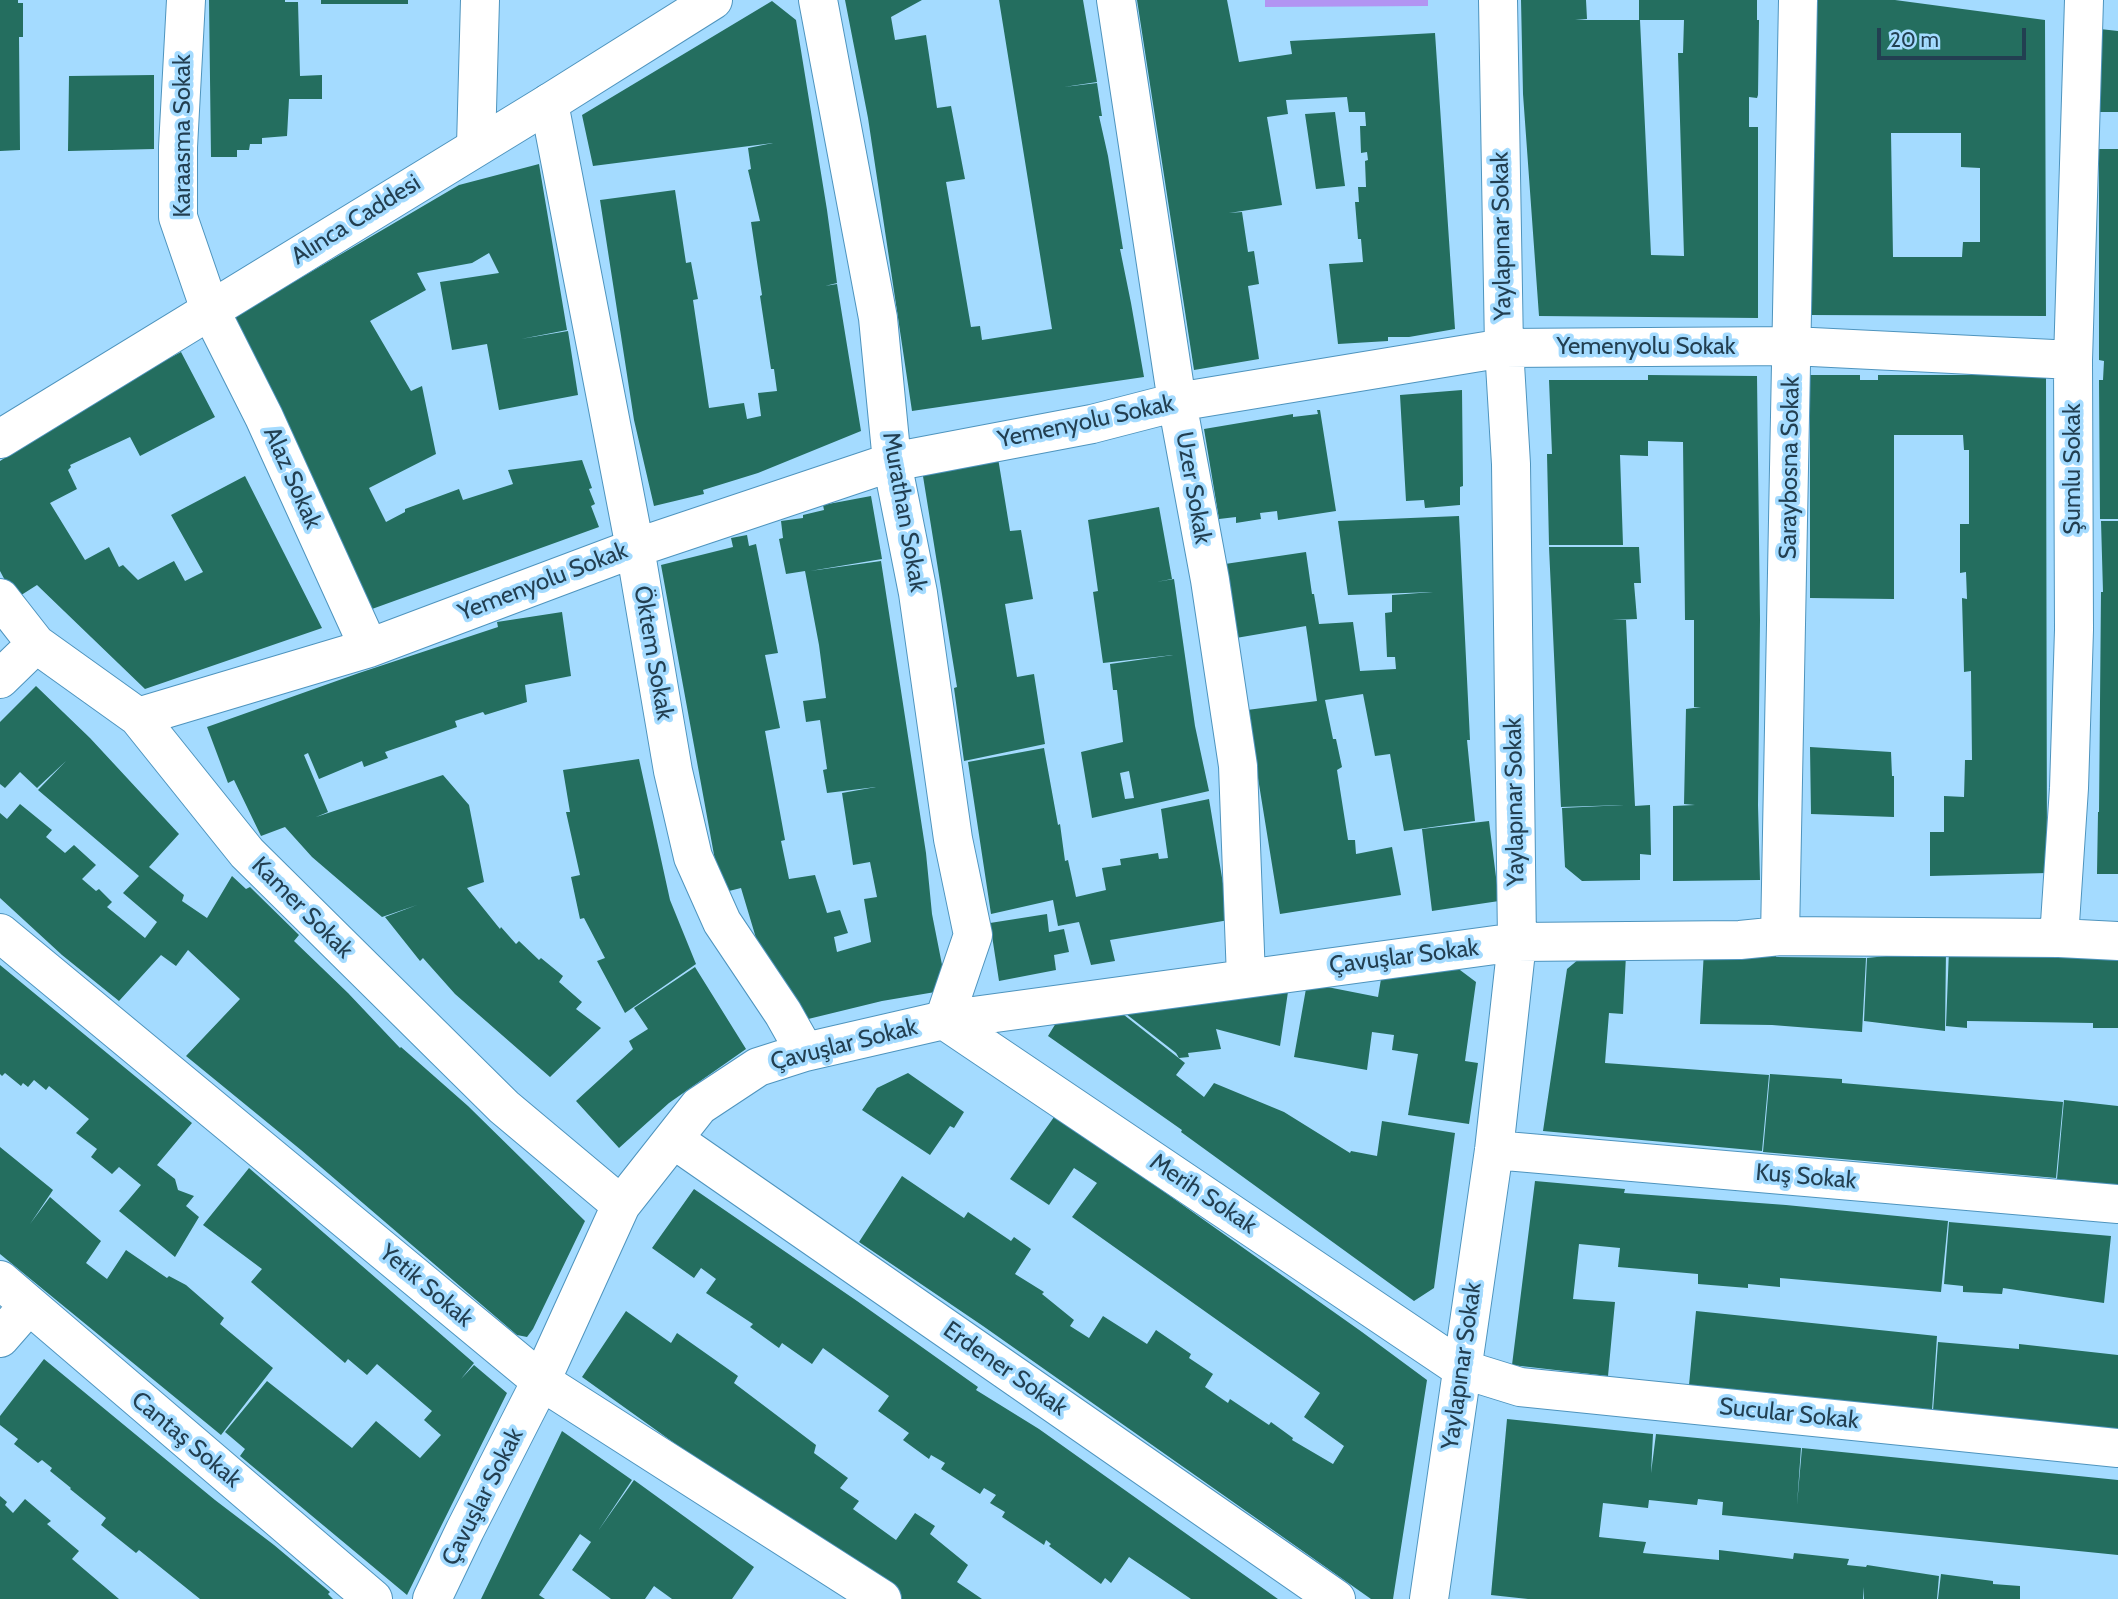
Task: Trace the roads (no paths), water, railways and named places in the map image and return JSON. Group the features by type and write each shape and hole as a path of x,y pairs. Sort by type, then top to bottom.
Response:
{"street":[{"name":"Karaasma Sokak","path":"186,0 178,147 178,217 210,310"},
{"path":"476,146 480,0"},
{"name":"Alınca Caddesi","path":"0,439 713,0"},
{"name":"Murathan Sokak","path":"818,0 878,318 892,462 918,593 953,839 973,935 944,1020"},
{"name":"Uzer Sokak","path":"1116,0 1177,402 1210,580 1238,766 1246,978"},
{"name":"Yaylapınar Sokak","path":"1429,1599 1494,1150 1517,942 1511,464 1504,348 1498,0"},
{"name":"Saraybosna Sokak","path":"1780,936 1798,0"},
{"name":"Şumlu Sokak","path":"2059,938 2069,789 2074,630 2073,360 2084,0"},
{"name":"Öktem Sokak","path":"549,103 635,548 674,771 693,857 722,922 783,1013 805,1052"},
{"name":"Alaz Sokak","path":"210,310 264,417 369,648"},
{"name":"Yemenyolu Sokak","path":"138,717 369,648 635,548 892,462 1092,424 1177,402 1504,348 1792,346 2073,360"},
{"name":"Kamer Sokak","path":"0,598 36,644 138,717 247,853 504,1107 621,1205"},
{"path":"0,679 36,644"},
{"name":"Yetik Sokak","path":"0,933 541,1381 882,1599"},
{"name":"Çavuşlar Sokak","path":"432,1599 541,1381 621,1205 699,1106 758,1067 805,1052 944,1020 1517,942 1741,940 1780,936 2059,938 2118,941"},
{"name":"Merih Sokak","path":"944,1020 1462,1368"},
{"name":"Erdener Sokak","path":"673,1139 1336,1599"},
{"name":"Kuş Sokak","path":"1494,1150 2118,1205"},
{"name":"Cantaş Sokak","path":"0,1280 373,1599"},
{"path":"0,1338 28,1306"},
{"name":"Sucular Sokak","path":"1462,1368 1520,1387 2118,1448"}]}
